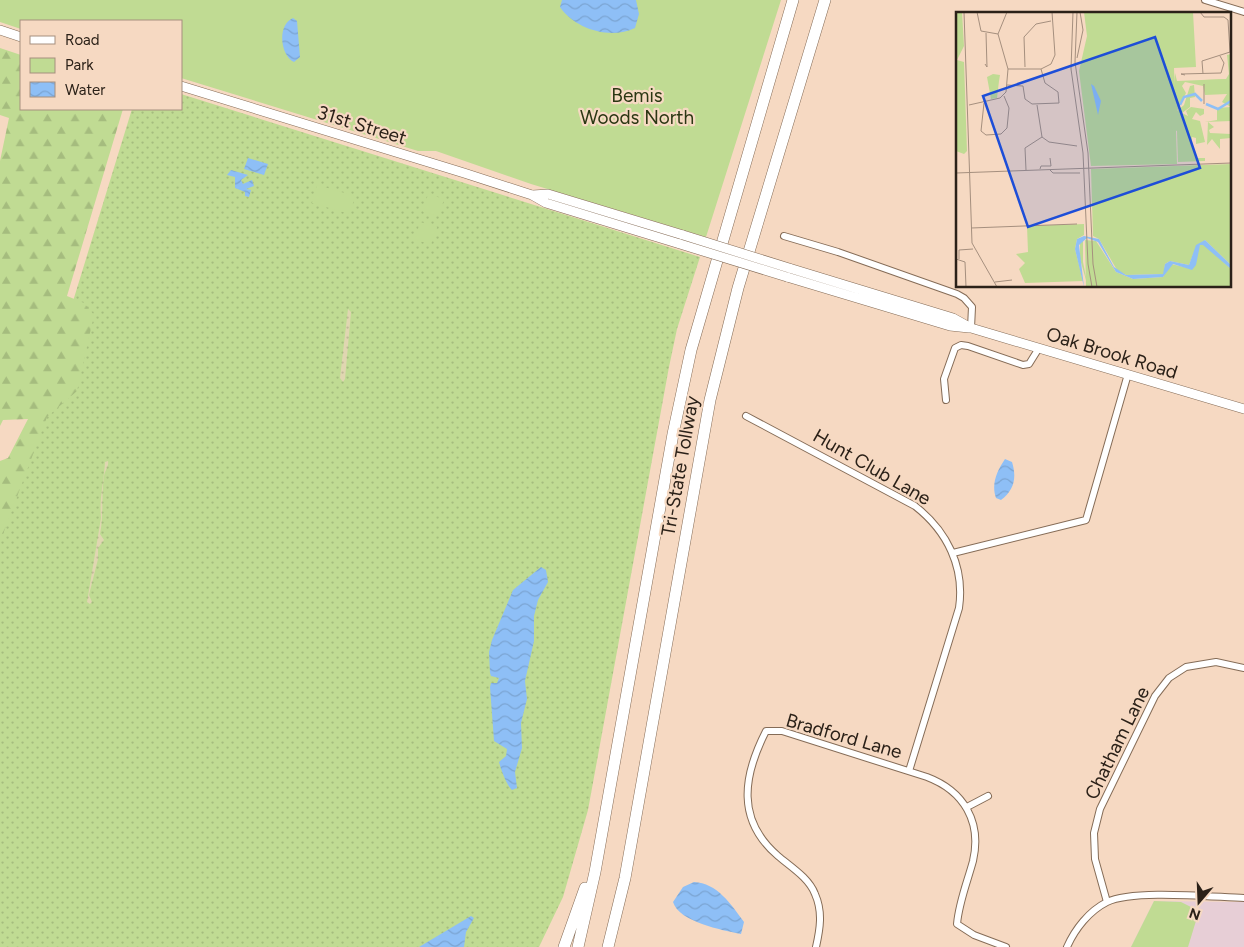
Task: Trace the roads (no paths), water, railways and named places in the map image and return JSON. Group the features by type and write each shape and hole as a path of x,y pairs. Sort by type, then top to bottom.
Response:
{"highway":[{"name":"Tri-State Tollway","path":"578,947 596,872 671,443 691,350 793,0"},
{"name":"Tri-State Tollway","path":"608,947 625,878 712,391 738,288 825,0"},
{"path":"564,947 588,878 606,809"}],"main road":[{"path":"0,30 20,37"},
{"name":"31st Street","path":"182,86 532,195 546,203 682,240 788,272"},
{"name":"Oak Brook Road","path":"788,272 950,326 971,328 1244,409"}],"street":[{"path":"1205,0 1244,12"},
{"path":"784,236 838,252 957,294 964,298 972,307 971,328"},
{"path":"946,400 944,378 955,348 961,345 968,346 1023,365 1029,364 1039,348"},
{"path":"953,554 1086,520 1128,374"},
{"name":"Hunt Club Lane","path":"746,416 915,506 937,526 953,554 960,582 959,608 909,771"},
{"name":"Chatham Lane","path":"1108,902 1095,859 1094,833 1100,809 1155,696 1169,678 1186,667 1216,662 1244,668"},
{"name":"Bradford Lane","path":"816,947 821,921 815,892 803,876 763,841 754,828 748,810 748,781 760,743 766,731 782,731 909,771 946,786 967,807 974,832 974,852 958,905 957,924 974,935 1006,947"},
{"path":"967,807 988,796"},
{"path":"1067,947 1081,924 1108,902 1138,895 1244,898"}],"water":[{"path":"562,0 636,0 639,14 635,28 615,33 604,32 584,26 567,15 560,7"},
{"path":"293,18 297,21 300,57 294,62 286,53 282,40 284,27"},
{"path":"248,158 268,164 264,175 244,169"},
{"path":"231,170 248,175 241,180 243,184 252,180 254,186 246,189 251,190 249,197 245,196 245,192 235,188 235,177 227,175"},
{"path":"1005,459 1012,462 1014,478 1012,488 1001,500 996,498 994,488 997,473"},
{"path":"541,567 546,570 548,582 538,600 534,616 534,641 525,681 527,699 521,723 522,748 515,772 517,788 512,790 506,781 499,762 506,756 507,749 494,741 490,687 491,683 497,683 499,678 491,676 489,652 492,640 513,590"},
{"path":"694,882 710,886 729,902 744,922 741,934 702,924 683,915 677,909 673,902 683,887"},
{"path":"471,916 474,918 466,932 464,947 419,947"}],"park label":[{"name":"Bemis Woods North","path":"637,106"}]}
